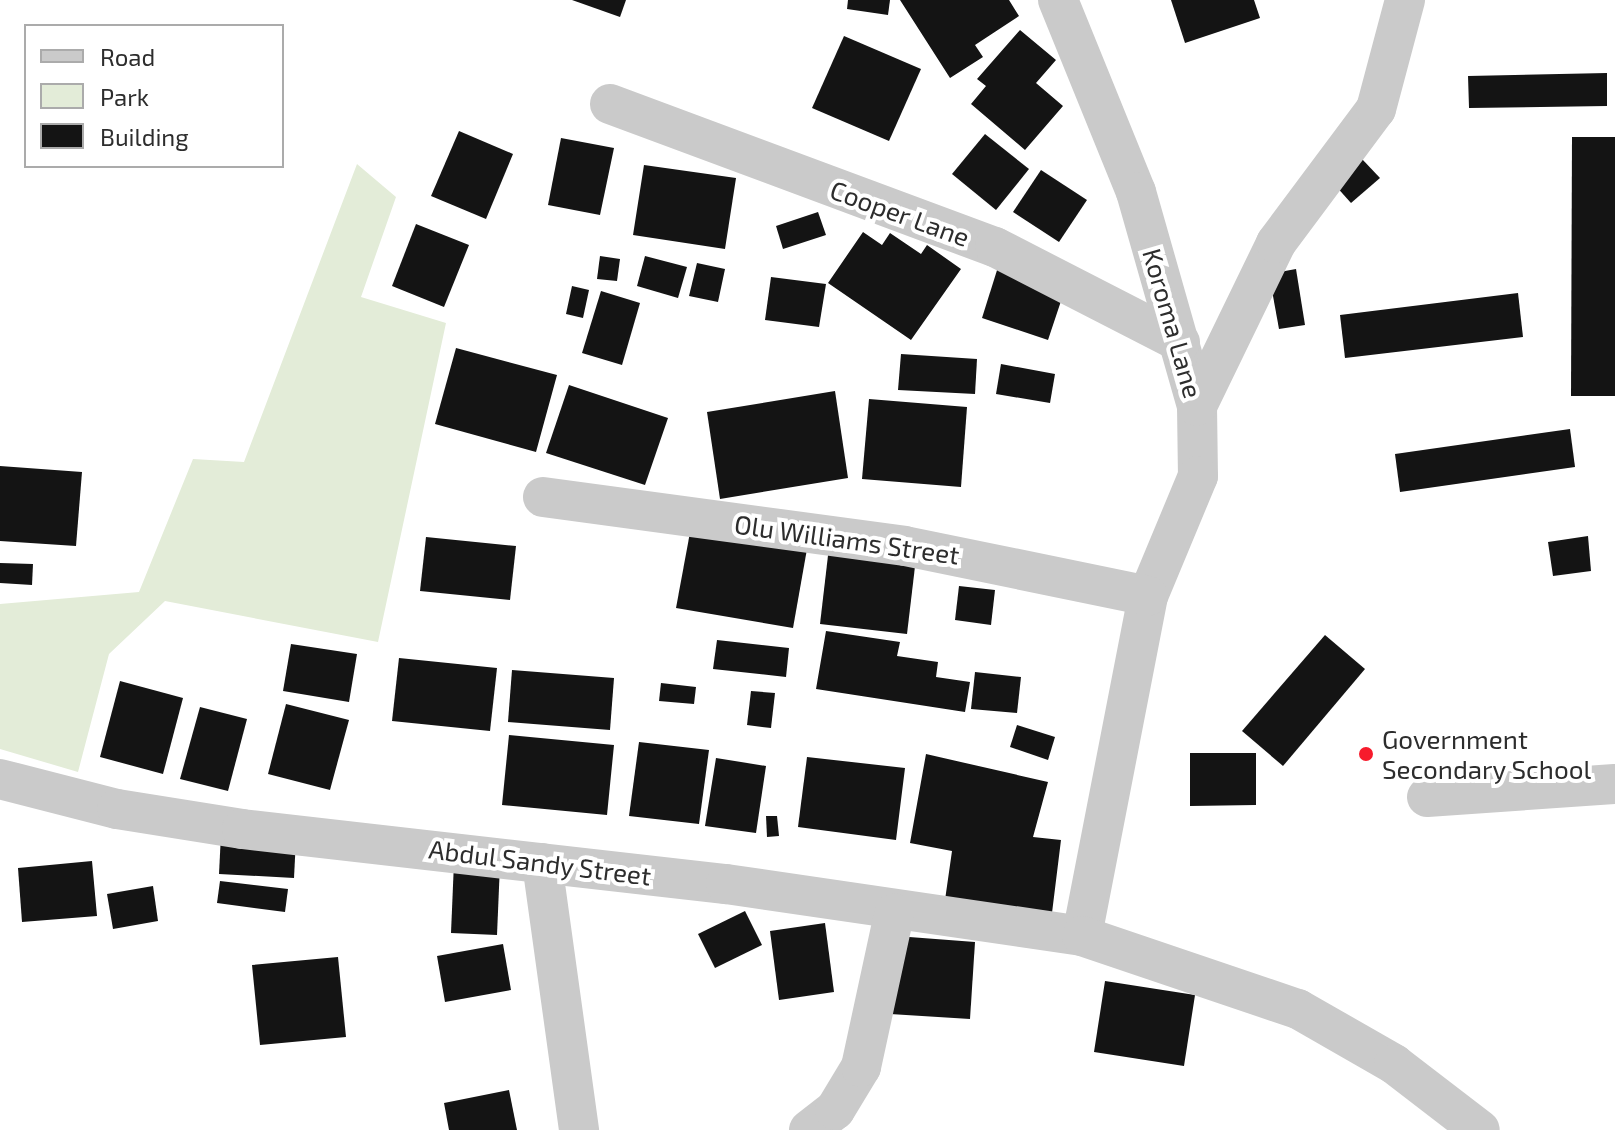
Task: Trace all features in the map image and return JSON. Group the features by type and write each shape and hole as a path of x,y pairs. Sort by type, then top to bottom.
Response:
{"street":[{"name":"Koroma Lane","path":"1058,0 1136,192 1197,406 1198,476 1148,596 1082,936"},
{"path":"1197,406 1276,243 1376,109 1405,0"},
{"name":"Cooper Lane","path":"610,104 995,247 1180,342"},
{"name":"Olu Williams Street","path":"543,497 905,546 1148,596"},
{"name":"Abdul Sandy Street","path":"0,779 117,809 242,829 726,884 894,914 1082,936 1298,1009 1394,1064 1480,1130"},
{"path":"1427,797 1615,784"},
{"path":"542,863 579,1130"},
{"path":"809,1130 835,1110 861,1067 894,914"}],"green space":[{"path":"357,164 396,197 361,297 446,323 378,642 165,601 109,654 78,772 0,749 0,604 139,592 193,459 244,462"}],"building":[{"path":"572,0 626,0 620,17"},
{"path":"848,0 890,0 888,15 847,9"},
{"path":"900,0 1009,0 1019,16 975,45 983,57 950,78"},
{"path":"1171,0 1254,0 1260,18 1185,43"},
{"path":"1020,30 1056,60 1036,83 1063,106 1025,150 971,104 986,86 977,79"},
{"path":"844,36 921,69 889,141 812,108"},
{"path":"1607,73 1607,106 1469,108 1468,76"},
{"path":"459,131 513,154 486,219 431,196"},
{"path":"985,134 1029,169 996,210 952,174"},
{"path":"1572,137 1615,137 1615,396 1571,396"},
{"path":"561,138 614,148 600,215 548,205"},
{"path":"1362,159 1380,178 1351,203 1334,184"},
{"path":"644,165 736,178 725,249 633,235"},
{"path":"1041,170 1087,200 1059,242 1013,212"},
{"path":"818,212 826,235 783,249 776,226"},
{"path":"416,224 469,245 444,307 392,286"},
{"path":"863,232 882,245 890,233 921,254 927,245 961,269 911,340 828,283"},
{"path":"600,256 620,259 617,281 597,279"},
{"path":"645,256 687,267 678,298 637,286"},
{"path":"697,263 725,269 718,302 689,296"},
{"path":"998,267 1065,289 1048,340 982,318"},
{"path":"1296,269 1305,325 1279,329 1269,274"},
{"path":"771,277 826,284 819,327 765,320"},
{"path":"572,286 589,290 583,318 566,314"},
{"path":"601,291 640,303 622,365 582,353"},
{"path":"1518,293 1523,337 1345,358 1340,315"},
{"path":"456,348 557,375 536,452 435,424"},
{"path":"901,354 977,359 975,394 898,390"},
{"path":"1001,364 1055,374 1050,403 996,394"},
{"path":"569,385 668,418 645,485 546,453"},
{"path":"835,391 848,478 720,499 707,412"},
{"path":"869,399 967,407 961,487 862,479"},
{"path":"1570,429 1575,467 1400,492 1395,454"},
{"path":"0,466 82,472 76,546 0,541"},
{"path":"691,527 807,549 793,628 676,608"},
{"path":"1588,536 1591,571 1553,576 1548,542"},
{"path":"426,537 516,546 510,600 420,591"},
{"path":"829,547 916,558 907,634 820,624"},
{"path":"0,563 33,564 32,585 0,583"},
{"path":"959,586 995,590 991,625 955,620"},
{"path":"826,631 900,642 897,656 938,662 936,677 970,682 965,712 816,689"},
{"path":"1325,635 1365,669 1283,766 1242,731"},
{"path":"717,640 789,648 786,677 713,669"},
{"path":"291,644 357,654 349,702 283,691"},
{"path":"399,658 497,668 490,731 392,721"},
{"path":"512,670 614,678 610,730 508,722"},
{"path":"975,672 1021,677 1017,713 971,709"},
{"path":"120,681 183,698 163,774 100,757"},
{"path":"661,683 696,687 694,704 659,701"},
{"path":"751,691 775,693 771,728 747,725"},
{"path":"286,704 349,720 330,790 268,774"},
{"path":"200,707 247,719 228,791 180,779"},
{"path":"1017,725 1055,737 1048,760 1010,747"},
{"path":"509,735 614,745 607,815 502,805"},
{"path":"639,742 709,750 699,824 629,816"},
{"path":"1190,753 1256,753 1256,805 1190,806"},
{"path":"926,754 1048,782 1033,837 1061,840 1051,921 944,907 952,851 910,843"},
{"path":"807,757 905,768 896,840 798,827"},
{"path":"716,758 766,766 756,833 705,826"},
{"path":"766,816 777,816 779,836 767,837"},
{"path":"221,834 296,838 294,878 219,874"},
{"path":"92,861 97,916 22,922 18,868"},
{"path":"454,862 500,864 497,935 451,933"},
{"path":"220,881 288,889 285,912 217,903"},
{"path":"153,886 158,921 113,929 107,894"},
{"path":"745,911 762,945 715,968 698,934"},
{"path":"825,923 834,992 779,1000 770,931"},
{"path":"896,936 975,942 970,1019 890,1014"},
{"path":"503,944 511,990 445,1002 437,956"},
{"path":"338,957 346,1037 260,1045 252,965"},
{"path":"1105,981 1195,995 1184,1066 1094,1052"},
{"path":"509,1090 517,1130 449,1130 444,1103"}],"place":[{"name":"Government Secondary School","path":"1366,754"}]}
